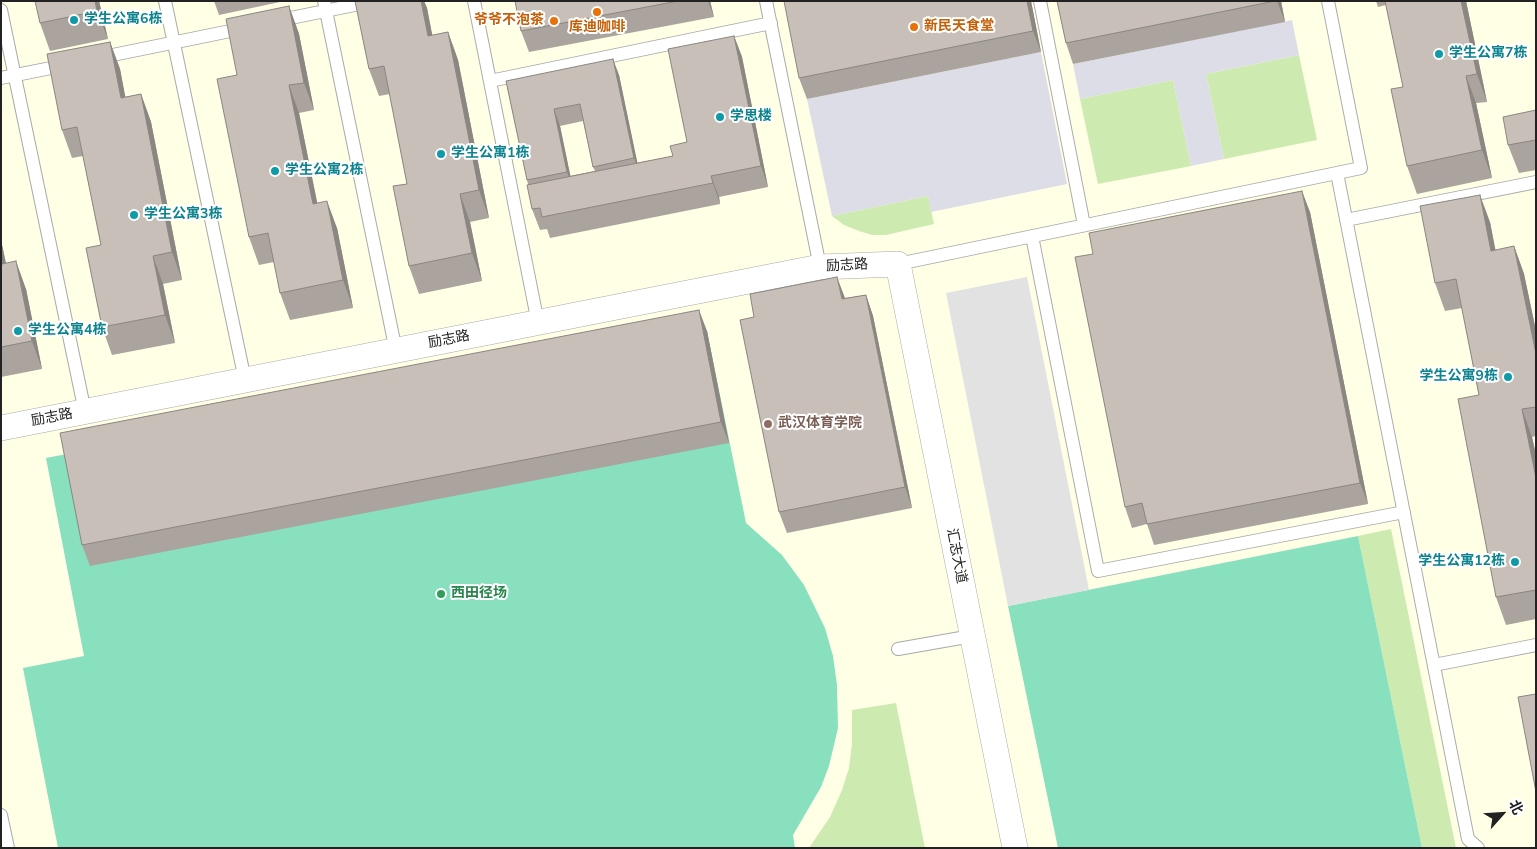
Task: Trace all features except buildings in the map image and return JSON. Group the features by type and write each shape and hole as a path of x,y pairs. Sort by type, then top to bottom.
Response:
{"street":[{"name":"励志路","path":"1,428 820,267 898,264"},
{"name":"汇志大道","path":"898,264 1015,848"}],"lane":[{"path":"165,1 245,380"},
{"path":"1,78 173,42 325,6 374,1"},
{"path":"474,1 538,322"},
{"path":"766,1 820,267"},
{"path":"1040,1 1084,225"},
{"path":"898,264 1361,168 1328,1"},
{"path":"325,6 396,351"},
{"path":"1,10 85,412"},
{"path":"490,81 771,23"},
{"path":"1337,173 1468,839 1478,848"},
{"path":"1346,220 1535,186"},
{"path":"1032,236 1098,571 1404,512"},
{"path":"898,649 972,636"},
{"path":"1434,665 1536,646"},
{"path":"1,816 8,848"}],"shaded area":[{"name":"武汉体育学院","path":"1,1 1536,1 1536,848 1,848"},
{"path":"1292,20 1299,55 1206,74 1224,159 1191,166 1173,80 1080,99 1073,64"},
{"path":"1041,52 1067,184 931,212 928,196 832,216 807,99"},
{"path":"1027,277 1089,590 1008,606 946,293"}],"green space":[{"path":"1299,55 1317,140 1224,159 1206,74"},
{"path":"1173,80 1191,166 1098,184 1080,99"},
{"path":"928,196 934,224 886,235 872,235 859,231 844,225 832,216"},
{"name":"西田径场","path":"707,331 746,523 782,555 804,585 825,628 833,656 837,685 838,728 829,766 821,787 793,835 795,848 58,848 23,668 84,656 46,458"},
{"path":"1391,529 1456,848 1422,848 1358,536"},
{"path":"1358,536 1422,848 1058,848 1008,606"},
{"path":"896,703 925,848 809,848 830,817 849,768 852,743 852,710"}],"place":[{"name":"库迪咖啡","path":"597,12"},
{"name":"学生公寓6栋","path":"74,20"},
{"name":"爷爷不泡茶","path":"554,21"},
{"name":"新民天食堂","path":"914,27"},
{"name":"学生公寓7栋","path":"1439,54"},
{"name":"学思楼","path":"720,117"},
{"name":"学生公寓1栋","path":"441,154"},
{"name":"学生公寓2栋","path":"275,171"},
{"name":"学生公寓3栋","path":"134,215"},
{"name":"学生公寓4栋","path":"18,331"},
{"name":"学生公寓9栋","path":"1508,377"},
{"name":"武汉体育学院","path":"768,424"},
{"name":"学生公寓12栋","path":"1515,562"},
{"name":"西田径场","path":"441,594"}]}
